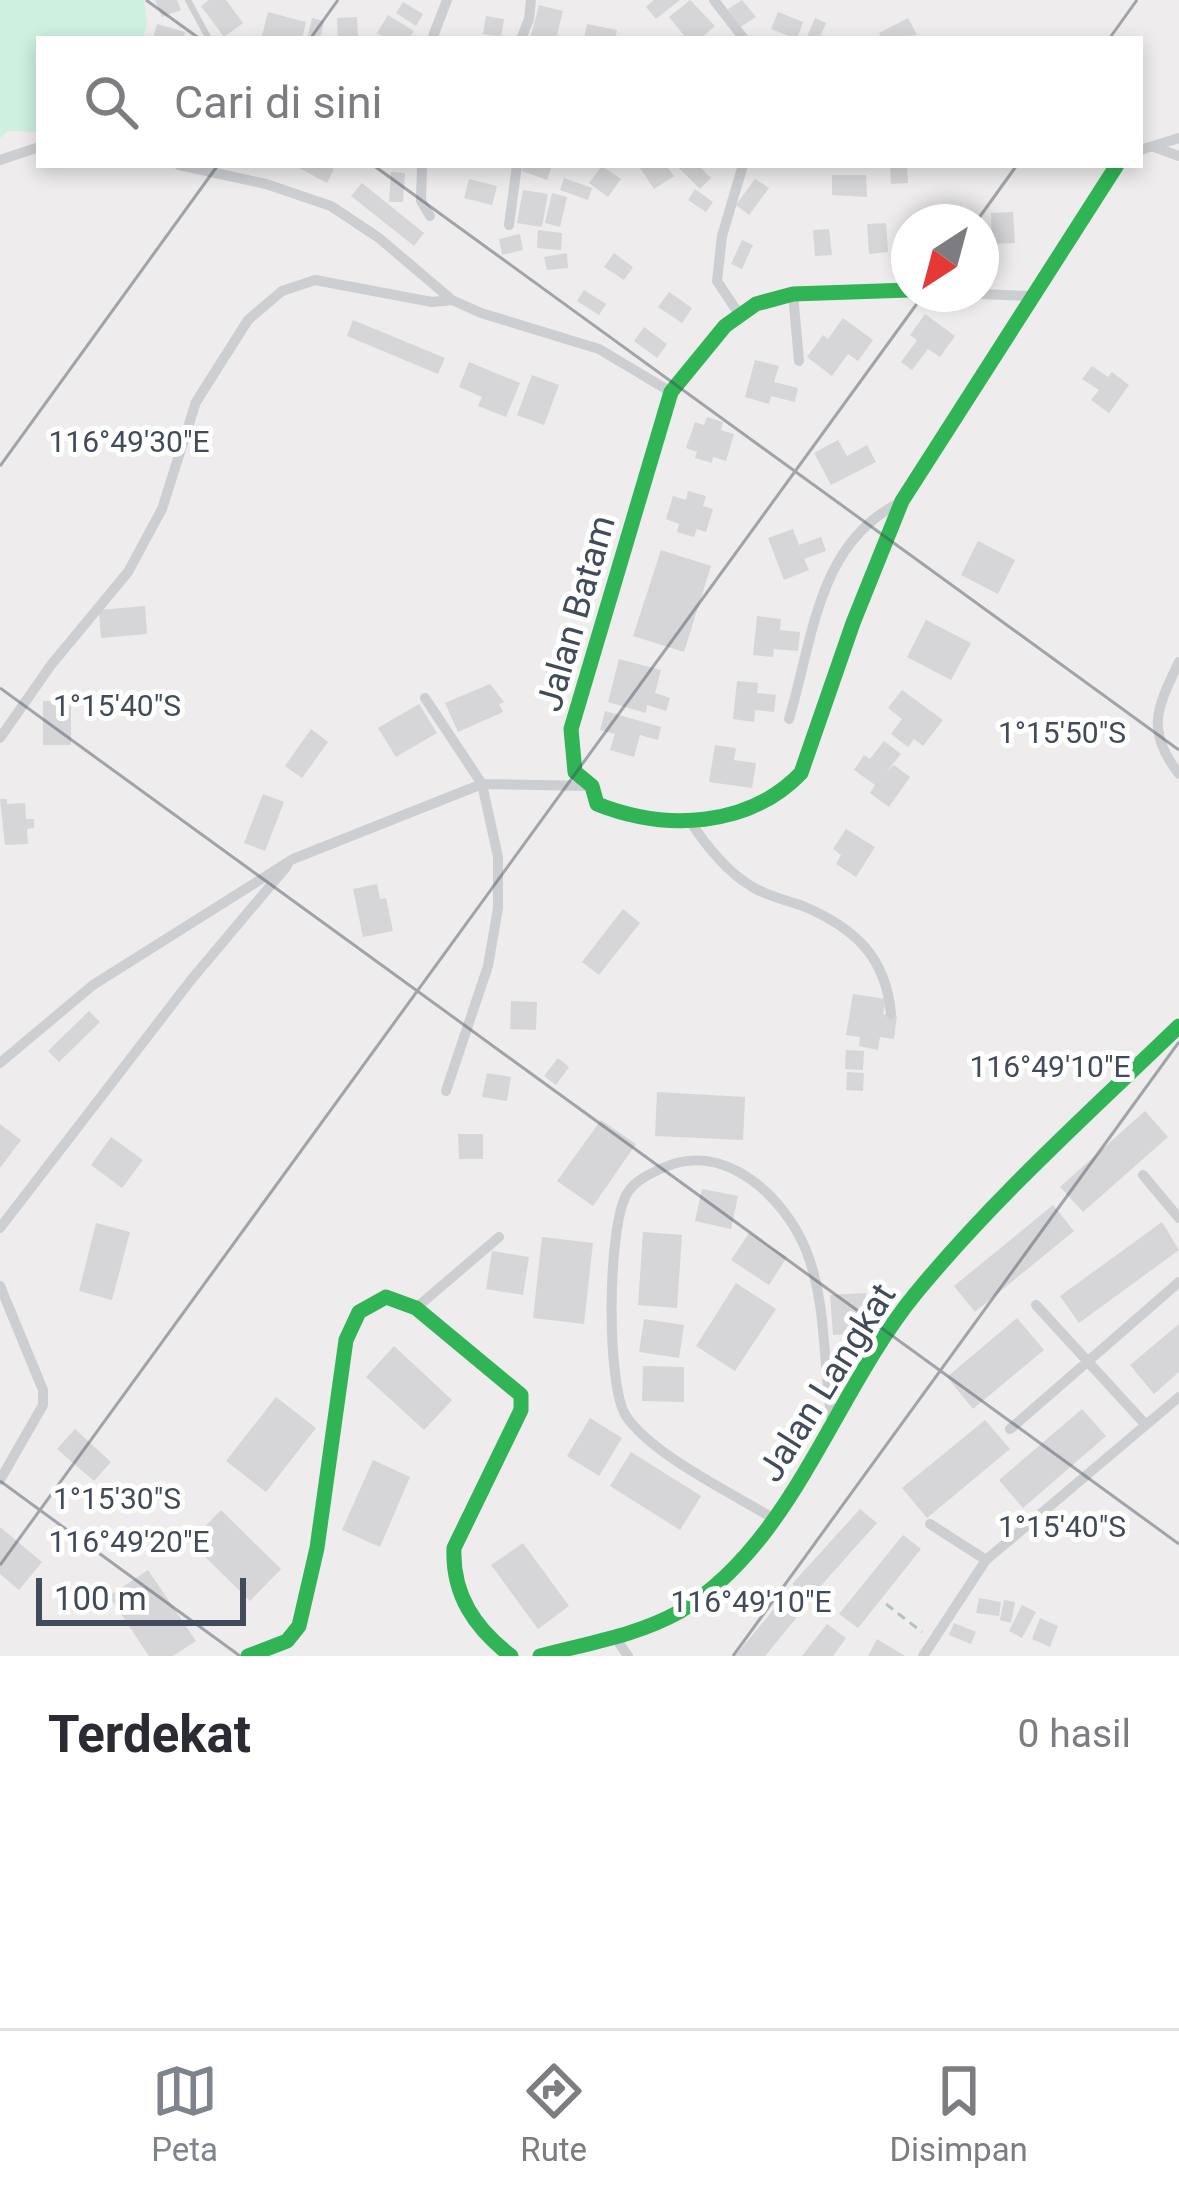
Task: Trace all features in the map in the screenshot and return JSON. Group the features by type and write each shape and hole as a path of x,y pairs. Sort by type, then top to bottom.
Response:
{"street":[{"path":"433,36 446,0"},
{"path":"522,36 530,19 531,0"},
{"path":"714,0 742,36"},
{"path":"1144,148 1179,137"},
{"path":"0,160 36,148"},
{"path":"1144,148 1179,156"},
{"path":"193,168 266,184 331,206 379,238 452,300 598,349 671,392"},
{"path":"422,168 422,201 430,216"},
{"path":"509,225 517,168"},
{"path":"739,314 717,281 722,236 742,168"},
{"path":"0,1063 93,986 293,860 482,784 592,786 597,804 610,810 629,816 688,818 751,810 790,789 801,773 853,622 902,501 1115,168"},
{"path":"0,737 51,665 128,572 161,508 196,402 248,320 282,291 315,280 432,302 452,300"},
{"name":"Jalan Batam","path":"592,786 575,772 571,730 671,392 739,314 756,304 793,294 891,291"},
{"path":"793,294 799,361"},
{"path":"999,295 1030,296"},
{"path":"789,719 831,570 865,524 902,501"},
{"path":"1179,662 1155,719 1160,742 1179,774"},
{"path":"425,698 482,784 498,857 498,908 483,990 446,1091"},
{"path":"688,818 715,853 752,887 836,922 852,934 889,983 891,1014"},
{"path":"0,1228 190,980 293,860"},
{"name":"Jalan Langkat","path":"540,1656 617,1640 683,1610 719,1584 774,1519 811,1465 872,1352 917,1292 1179,1027"},
{"path":"774,1519 646,1440 616,1399 614,1248 620,1208 636,1183 674,1163 705,1161 743,1175 785,1208 808,1253 820,1311 832,1421"},
{"path":"1143,1175 1179,1218"},
{"path":"416,1308 499,1238"},
{"path":"1010,1429 1179,1282"},
{"path":"0,1286 43,1390 43,1405 0,1480"},
{"path":"248,1656 287,1641 299,1626 317,1549 344,1352 355,1315 373,1299 386,1297 416,1308 521,1395 521,1410 454,1548 452,1565 458,1591 488,1648 511,1656"},
{"path":"1036,1305 1144,1424"},
{"path":"923,1656 986,1560 1179,1397"},
{"path":"930,1524 986,1560"},
{"path":"617,1640 628,1656"}],"lane":[{"path":"188,0 207,36"}],"path":[{"path":"886,1604 933,1641"}],"green space":[{"path":"0,0 144,0 144,36 36,36 36,132 8,131 0,138"}],"building":[{"path":"155,0 177,0 181,10 162,17"},
{"path":"209,0 226,0 243,23 223,36 201,6"},
{"path":"654,0 680,0 656,19 646,7"},
{"path":"690,0 715,26 703,36 685,36 669,17"},
{"path":"742,0 756,17 740,27 728,9"},
{"path":"403,2 423,14 416,26 396,13"},
{"path":"539,5 563,11 557,36 531,36"},
{"path":"268,12 306,22 303,36 262,36"},
{"path":"778,12 803,22 798,36 771,29"},
{"path":"388,15 414,31 411,36 377,33"},
{"path":"486,16 504,19 501,36 483,34"},
{"path":"357,17 358,36 338,36 337,18"},
{"path":"312,18 324,21 321,36 308,36"},
{"path":"815,18 826,23 820,36 807,36"},
{"path":"908,18 917,35 880,36"},
{"path":"157,24 185,32 184,36 154,36"},
{"path":"587,24 617,30 616,36 585,36"},
{"path":"299,168 334,169 327,183"},
{"path":"523,168 551,168 547,180"},
{"path":"600,168 621,179 608,197 589,183"},
{"path":"640,168 668,168 674,176 654,189"},
{"path":"679,168 701,168 711,178 700,189"},
{"path":"890,168 907,168 908,183 891,184"},
{"path":"391,172 405,173 403,202 389,202"},
{"path":"832,175 866,175 867,197 832,195"},
{"path":"564,178 592,188 588,200 560,190"},
{"path":"469,179 497,186 492,205 464,198"},
{"path":"755,179 769,188 749,215 736,205"},
{"path":"362,183 424,233 414,246 351,196"},
{"path":"695,189 713,202 706,212 688,200"},
{"path":"523,190 548,194 542,227 517,223"},
{"path":"552,193 567,197 560,227 545,223"},
{"path":"1013,212 1015,243 999,244 999,213"},
{"path":"886,223 888,252 869,254 867,224"},
{"path":"829,229 832,255 815,256 813,230"},
{"path":"538,230 562,233 561,250 537,248"},
{"path":"520,234 523,250 502,255 499,239"},
{"path":"742,240 753,245 742,269 731,264"},
{"path":"567,253 568,268 547,270 544,257"},
{"path":"614,253 633,267 624,280 604,267"},
{"path":"584,290 606,304 599,315 577,301"},
{"path":"669,292 692,308 682,323 658,307"},
{"path":"925,314 955,336 940,357 928,349 912,370 901,362 917,340 910,335"},
{"path":"843,318 873,340 858,361 848,354 832,376 807,357"},
{"path":"353,320 445,358 438,374 347,336"},
{"path":"644,327 667,344 657,358 634,341"},
{"path":"755,360 779,366 774,382 798,388 795,402 771,396 769,404 745,397"},
{"path":"469,362 520,383 506,417 478,406 482,397 459,387"},
{"path":"1092,366 1108,377 1112,372 1129,385 1109,413 1091,400 1099,390 1082,379"},
{"path":"532,375 559,385 544,425 517,415"},
{"path":"707,417 723,422 721,430 734,434 726,461 695,458 697,452 686,448 695,422 704,425"},
{"path":"838,440 847,456 867,445 876,462 831,485 814,453"},
{"path":"688,491 706,496 703,506 713,509 706,532 697,529 694,537 677,532 679,524 666,519 673,496 686,500"},
{"path":"793,529 799,545 821,537 826,551 804,559 809,570 784,580 768,538"},
{"path":"978,541 1015,560 998,594 961,575"},
{"path":"661,550 711,566 684,652 633,636"},
{"path":"145,606 147,634 101,638 99,610"},
{"path":"757,616 781,619 780,630 800,632 798,651 774,649 773,657 753,655"},
{"path":"926,620 971,643 951,680 907,657"},
{"path":"619,659 661,670 655,693 670,698 666,711 647,705 646,713 608,702"},
{"path":"737,681 758,683 757,693 776,695 774,712 755,710 754,722 733,719"},
{"path":"490,684 504,702 499,704 503,712 458,732 445,703"},
{"path":"902,690 943,720 923,746 914,739 908,747 891,734 902,719 888,708"},
{"path":"43,701 71,701 71,745 43,745"},
{"path":"419,704 437,733 396,757 378,728"},
{"path":"605,711 661,727 658,740 640,735 634,757 610,750 615,734 600,730"},
{"path":"311,729 328,742 302,778 285,766"},
{"path":"884,741 901,754 887,771 894,765 910,777 889,807 870,793 875,785 854,770 864,755 870,759"},
{"path":"715,745 736,748 734,760 756,763 752,788 709,782"},
{"path":"263,794 284,802 265,851 244,843"},
{"path":"0,799 7,799 7,804 25,803 26,819 34,819 34,828 27,829 28,844 5,845"},
{"path":"846,829 875,847 856,877 836,864 841,855 833,849"},
{"path":"377,884 380,899 386,898 393,931 363,937 353,889"},
{"path":"623,909 640,923 599,975 582,962"},
{"path":"853,994 886,999 883,1014 897,1016 894,1039 880,1037 878,1050 859,1046 860,1037 846,1035"},
{"path":"511,1001 537,1002 536,1030 510,1029"},
{"path":"89,1011 100,1022 59,1062 48,1051"},
{"path":"846,1050 864,1051 863,1070 845,1069"},
{"path":"558,1058 569,1067 556,1085 544,1076"},
{"path":"847,1072 864,1073 863,1091 846,1090"},
{"path":"487,1073 511,1077 507,1101 482,1097"},
{"path":"657,1092 745,1097 743,1140 655,1136"},
{"path":"1145,1111 1168,1137 1083,1212 1060,1187"},
{"path":"601,1120 636,1144 593,1206 557,1181"},
{"path":"0,1124 21,1140 0,1168"},
{"path":"458,1134 483,1134 483,1159 459,1159"},
{"path":"111,1137 143,1160 122,1188 91,1165"},
{"path":"702,1189 738,1196 731,1229 695,1221"},
{"path":"1053,1205 1074,1231 975,1312 954,1286"},
{"path":"1162,1222 1179,1250 1079,1323 1060,1296"},
{"path":"96,1223 130,1232 112,1300 79,1291"},
{"path":"643,1232 682,1235 677,1308 638,1305"},
{"path":"749,1233 787,1257 769,1285 731,1260"},
{"path":"542,1237 593,1243 584,1324 533,1318"},
{"path":"492,1251 529,1257 523,1295 486,1289"},
{"path":"736,1283 776,1309 735,1371 696,1346"},
{"path":"866,1293 869,1333 833,1335 830,1295"},
{"path":"1017,1318 1044,1350 973,1409 947,1377"},
{"path":"644,1319 684,1325 679,1358 639,1352"},
{"path":"1179,1324 1179,1372 1154,1394 1130,1365"},
{"path":"394,1346 452,1400 424,1430 366,1377"},
{"path":"643,1366 684,1367 684,1402 642,1401"},
{"path":"276,1397 316,1428 266,1492 226,1461"},
{"path":"1082,1409 1106,1436 1023,1508 999,1480"},
{"path":"590,1418 622,1438 599,1476 567,1456"},
{"path":"985,1420 1010,1449 927,1518 902,1488"},
{"path":"75,1429 111,1462 94,1481 57,1449"},
{"path":"631,1452 701,1496 680,1530 610,1486"},
{"path":"373,1460 410,1477 380,1547 342,1530"},
{"path":"860,1509 877,1523 809,1599 792,1584"},
{"path":"221,1510 281,1569 250,1601 190,1542"},
{"path":"0,1527 42,1562 19,1590 0,1574"},
{"path":"903,1535 921,1549 858,1628 839,1614"},
{"path":"523,1543 569,1606 538,1629 491,1565"},
{"path":"148,1570 196,1641 173,1656 149,1656 109,1596"},
{"path":"784,1597 802,1611 765,1656 735,1656"},
{"path":"979,1598 1001,1602 999,1616 976,1613"},
{"path":"1004,1600 1015,1602 1011,1623 1000,1620"},
{"path":"1022,1605 1036,1612 1022,1638 1009,1631"},
{"path":"1040,1618 1058,1626 1050,1647 1032,1639"},
{"path":"954,1623 976,1632 971,1644 949,1635"},
{"path":"827,1624 846,1638 833,1656 802,1656"},
{"path":"877,1639 905,1656 868,1656"}],"traffic: fast":[{"path":"891,291 793,294 756,304 725,326 671,392 571,729 575,772 592,786 597,804 650,818 705,819 756,805 801,773 902,501 1115,168"},
{"path":"540,1656 646,1627 679,1612 719,1583 782,1508 860,1376 916,1293 1011,1189 1179,1026"},
{"path":"248,1656 287,1641 299,1626 317,1548 346,1340 359,1312 386,1297 416,1308 521,1395 521,1410 454,1548 457,1581 468,1609 511,1656"}]}
